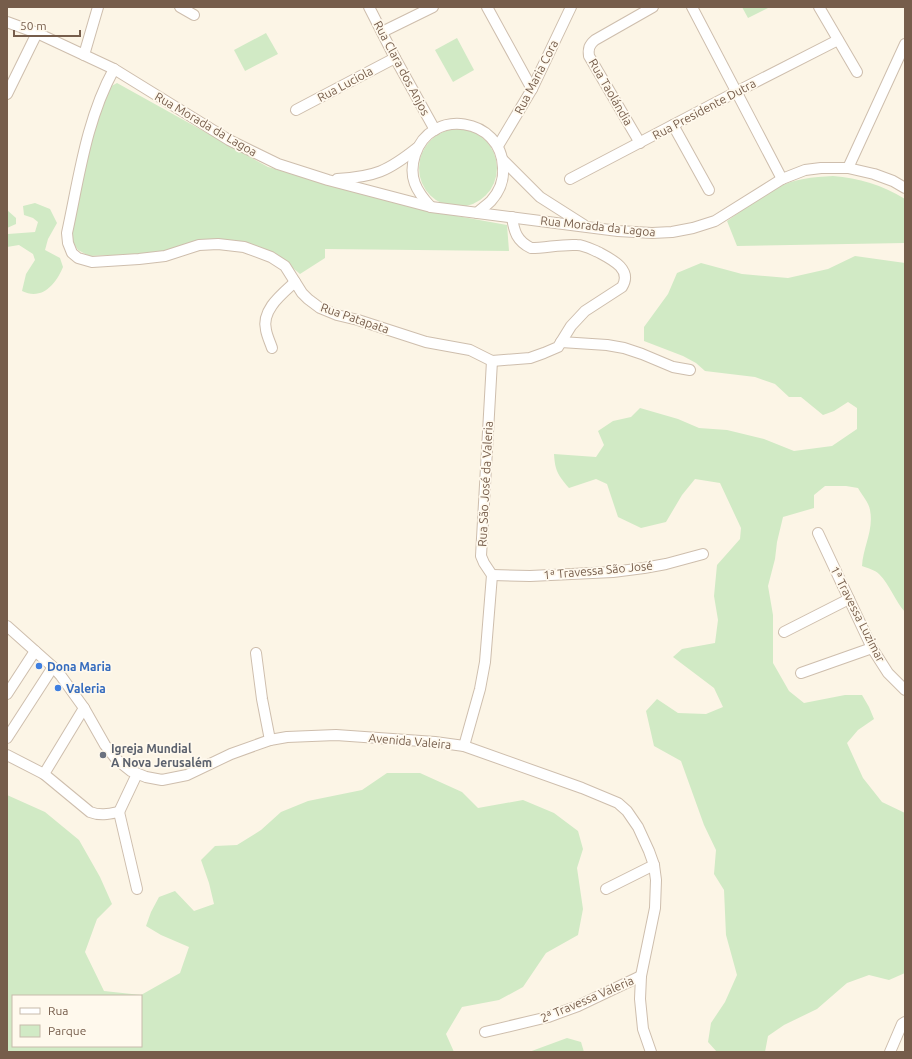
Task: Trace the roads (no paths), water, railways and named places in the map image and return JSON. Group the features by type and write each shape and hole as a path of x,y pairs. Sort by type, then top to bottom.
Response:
{"street":[{"path":"84,55 98,7"},
{"path":"180,7 194,15"},
{"name":"Rua Clara dos Anjos","path":"369,7 395,58 435,130"},
{"path":"382,32 432,7"},
{"path":"487,7 532,89"},
{"name":"Rua Maria Cora","path":"498,146 532,89 571,7"},
{"name":"Rua Taolándia","path":"640,143 589,56 589,47 595,40 654,7"},
{"path":"692,7 782,179"},
{"path":"820,7 857,72"},
{"name":"Rua Morada da Lagoa","path":"7,22 37,33 114,69 228,140 278,164 328,180 431,206 587,227 652,233 672,232 693,228 715,221 782,179 805,170 821,168 848,168 874,174 893,181 905,188"},
{"path":"7,94 37,33"},
{"name":"Rua Presidente Dutra","path":"570,179 838,40"},
{"path":"848,168 905,44"},
{"name":"Rua Luciola","path":"296,110 395,58"},
{"name":"Rua Patapata","path":"114,69 105,84 90,126 67,233 68,243 72,253 78,258 92,262 139,259 165,256 199,245 218,244 244,247 271,257 285,266 308,299 320,308 337,315 358,320 426,342 470,350 492,361"},
{"path":"328,180 374,175 398,164 435,130 458,123 470,125 481,129 490,137 498,146 503,160 504,175 499,189 490,202 477,213"},
{"path":"673,125 709,190"},
{"path":"417,148 412,164 413,180 420,194 431,206"},
{"path":"503,160 540,197 587,227"},
{"path":"492,361 530,358 558,347 571,326 585,311 622,287 625,280 624,271 612,259 580,245 558,245 531,248 520,240 516,234 512,217"},
{"path":"272,348 265,322 272,306 295,282"},
{"path":"561,342 607,345 624,348 642,354 673,368 690,370"},
{"name":"Rua São José da Valeria","path":"492,361 481,556 492,575"},
{"name":"1ª Travessa Luzimar","path":"818,534 872,648 888,673 905,690"},
{"name":"1ª Travessa São José","path":"492,575 530,576 613,572 666,564 703,554"},
{"path":"464,746 480,689 485,662 492,575"},
{"path":"784,632 849,599"},
{"name":"Avenida Valeira","path":"7,626 53,667 84,708 105,745 125,767 138,774 162,780 187,775 231,754 270,740 287,737 336,735 420,740 464,746 582,788 618,803 627,811 638,827 654,865 656,880 654,908 641,976 640,998 643,1029 651,1052"},
{"path":"801,673 872,648"},
{"path":"7,694 35,651"},
{"path":"256,653 262,699 270,740"},
{"path":"7,738 53,667"},
{"path":"44,774 84,708"},
{"path":"7,755 44,774 90,812 96,814 119,812"},
{"path":"137,889 119,812 138,774"},
{"path":"606,889 654,865"},
{"name":"2ª Travessa Valeria","path":"485,1032 548,1017 578,1006 641,976"},
{"path":"890,1052 902,1024 905,1022"}],"place":[{"name":"Dona Maria","path":"39,666"},
{"name":"Valeria","path":"58,688"},
{"name":"Igreja Mundial A Nova Jerusalém","path":"103,755"}]}
